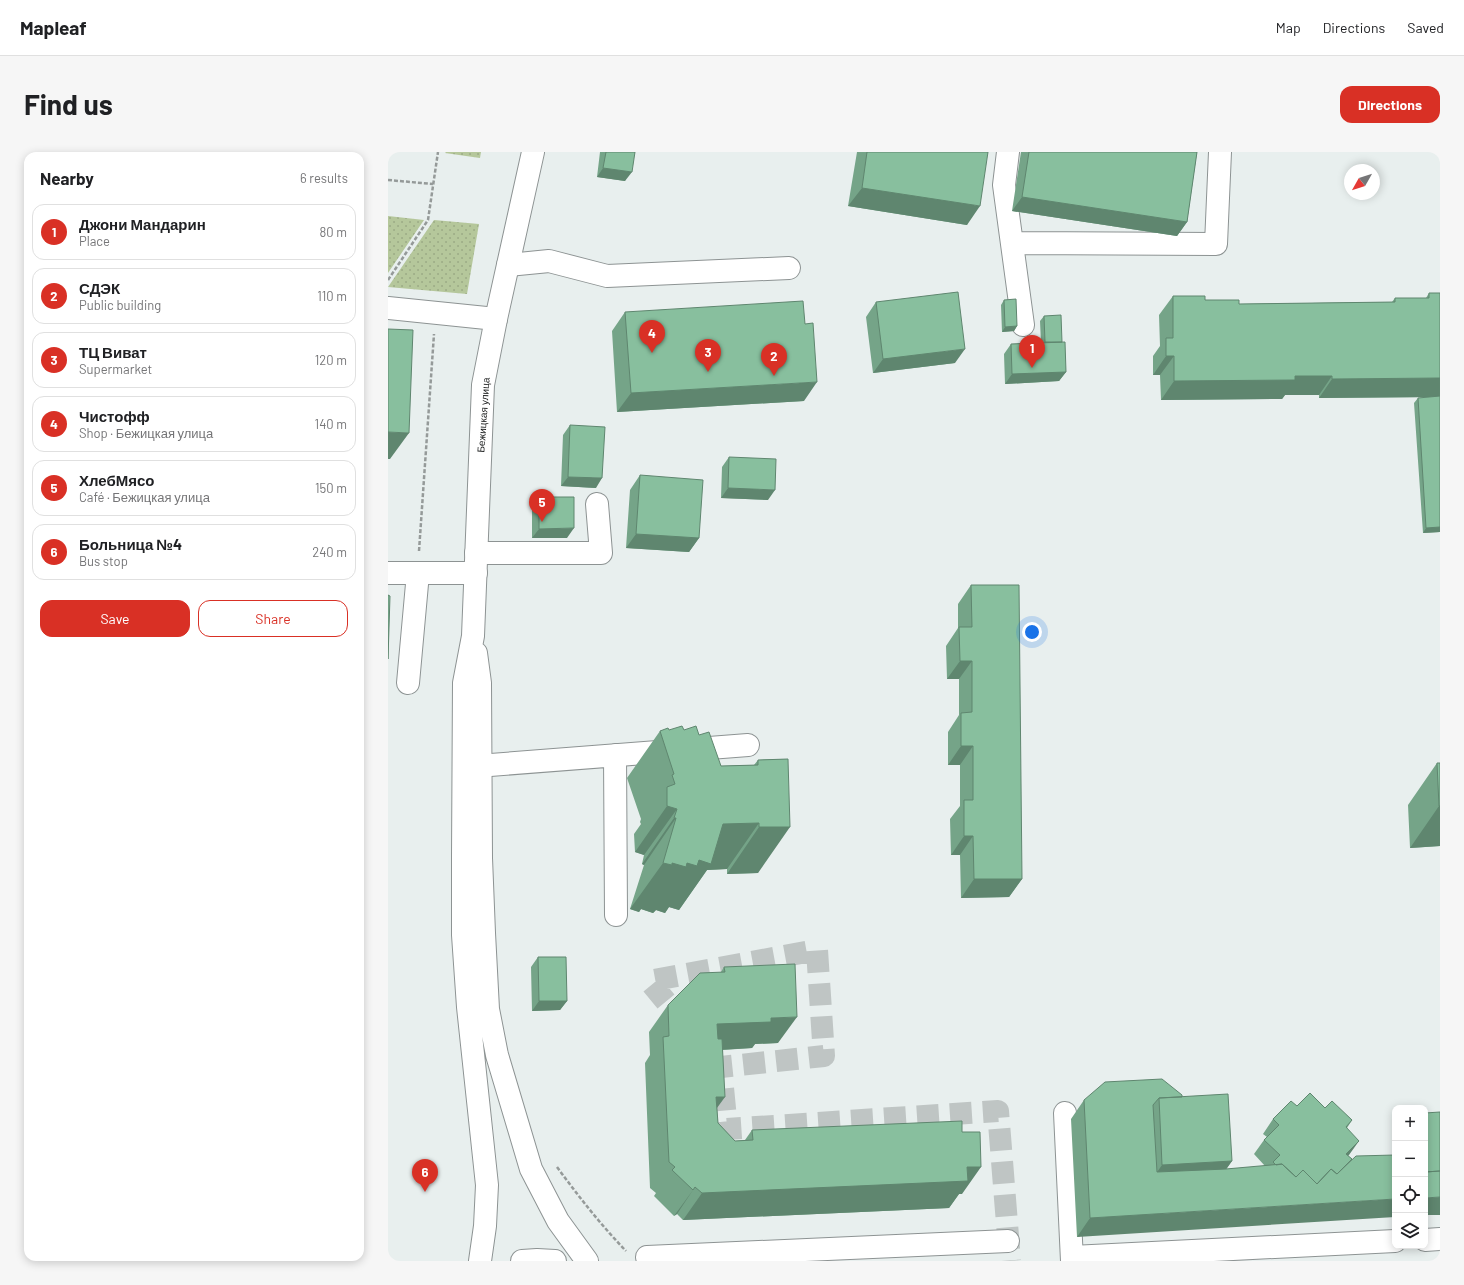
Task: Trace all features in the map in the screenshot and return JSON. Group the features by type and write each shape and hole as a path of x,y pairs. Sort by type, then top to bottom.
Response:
{"main road":[{"name":"Бежицкая улица","path":"472,767 480,682 473,636 483,385 533,152"},
{"path":"1008,152 1004,185 1023,325"},
{"path":"1012,243 1216,244 1220,152"},
{"path":"508,266 549,261 607,276 788,268"},
{"path":"388,308 496,319"},
{"path":"388,573 418,573 476,563 601,553 597,504"},
{"path":"408,683 418,573"},
{"path":"472,767 748,745"},
{"path":"616,755 616,915"},
{"path":"472,767 463,935 468,1007 487,1185 485,1226 480,1261"},
{"path":"472,767 481,858 488,1009 497,1055 531,1169 558,1221 587,1261"},
{"path":"1064,1113 1072,1259 1392,1241"},
{"path":"1428,1240 1440,1239"},
{"path":"638,1255 1008,1241"},
{"path":"522,1261 555,1261"}],"path":[{"path":"388,280 428,220 438,152"},
{"path":"388,180 433,184"},
{"path":"418,573 436,313"},
{"path":"556,1166 606,1230 638,1255"}],"green space":[{"path":"481,152 480,158 445,153"},
{"path":"388,216 424,220 388,273"},
{"path":"434,220 479,224 467,294 388,287"}],"building":[{"path":"606,152 635,152 632,172 603,168"},
{"path":"867,152 988,152 980,206 862,188"},
{"path":"1029,152 1197,152 1187,222 1022,197"},
{"path":"958,292 965,349 883,359 876,302"},
{"path":"1429,293 1440,293 1440,378 1332,379 1332,376 1295,376 1295,380 1174,381 1174,356 1166,356 1166,338 1173,338 1173,296 1205,296 1205,300 1239,300 1239,304 1395,302 1395,298 1429,298"},
{"path":"1016,299 1017,326 1005,327 1004,300"},
{"path":"803,301 805,324 813,323 817,382 631,393 625,312"},
{"path":"1061,315 1062,342 1045,342 1044,316"},
{"path":"388,329 413,330 409,433 388,432"},
{"path":"1065,342 1066,372 1012,374 1011,344"},
{"path":"1440,396 1440,527 1426,528 1418,398"},
{"path":"570,425 605,427 602,478 568,477"},
{"path":"729,457 776,459 775,490 728,488"},
{"path":"640,475 703,480 699,538 636,534"},
{"path":"539,497 574,497 574,528 539,529"},
{"path":"971,585 1019,585 1022,879 974,879 973,836 964,836 964,800 973,800 973,746 961,746 961,713 972,712 972,661 960,661 959,627 972,627"},
{"path":"388,595 390,596 388,659"},
{"path":"682,726 684,730 696,726 699,735 709,732 721,766 758,765 758,760 788,759 790,827 759,827 759,823 723,824 711,864 699,860 697,866 687,863 686,867 672,863 672,865 663,863 676,818 674,818 677,809 667,806 667,787 675,784 672,775 674,774 660,731"},
{"path":"1437,763 1440,763 1440,806 1439,806"},
{"path":"538,957 566,957 567,1001 539,1001"},
{"path":"795,964 797,1017 771,1018 771,1022 717,1024 718,1039 722,1039 725,1097 716,1097 718,1123 735,1141 753,1140 752,1130 962,1121 962,1132 980,1132 981,1167 967,1167 968,1181 702,1193 695,1187 693,1190 672,1170 675,1167 669,1162 663,1037 669,1036 668,1005 700,973 725,972 724,967"},
{"path":"1162,1079 1182,1095 1182,1097 1159,1098 1153,1105 1157,1172 1226,1169 1282,1164 1296,1177 1303,1170 1317,1184 1331,1169 1337,1174 1356,1156 1392,1155 1392,1199 1090,1218 1084,1100 1105,1082"},
{"path":"1310,1093 1325,1108 1332,1101 1352,1120 1346,1127 1359,1141 1346,1154 1352,1159 1337,1174 1331,1169 1317,1184 1303,1170 1296,1177 1282,1164 1276,1165 1273,1162 1280,1155 1264,1140 1279,1125 1273,1119 1291,1101 1297,1106"},
{"path":"1228,1094 1232,1161 1162,1165 1159,1098"},
{"path":"1440,1112 1440,1171 1428,1172 1428,1113"},
{"path":"1440,1171 1440,1197 1428,1198 1428,1172"}],"tunnel":[{"path":"687,1027 649,981 817,950 824,1056 721,1067 727,1129 998,1111 1010,1261"}],"place":[{"name":"Чистофф","path":"652,353"},
{"name":"Джони Мандарин","path":"1032,368"},
{"name":"ТЦ Виват","path":"708,372"},
{"name":"СДЭК","path":"774,376"},
{"name":"ХлебМясо","path":"542,522"},
{"name":"Больница №4","path":"425,1192"}]}
